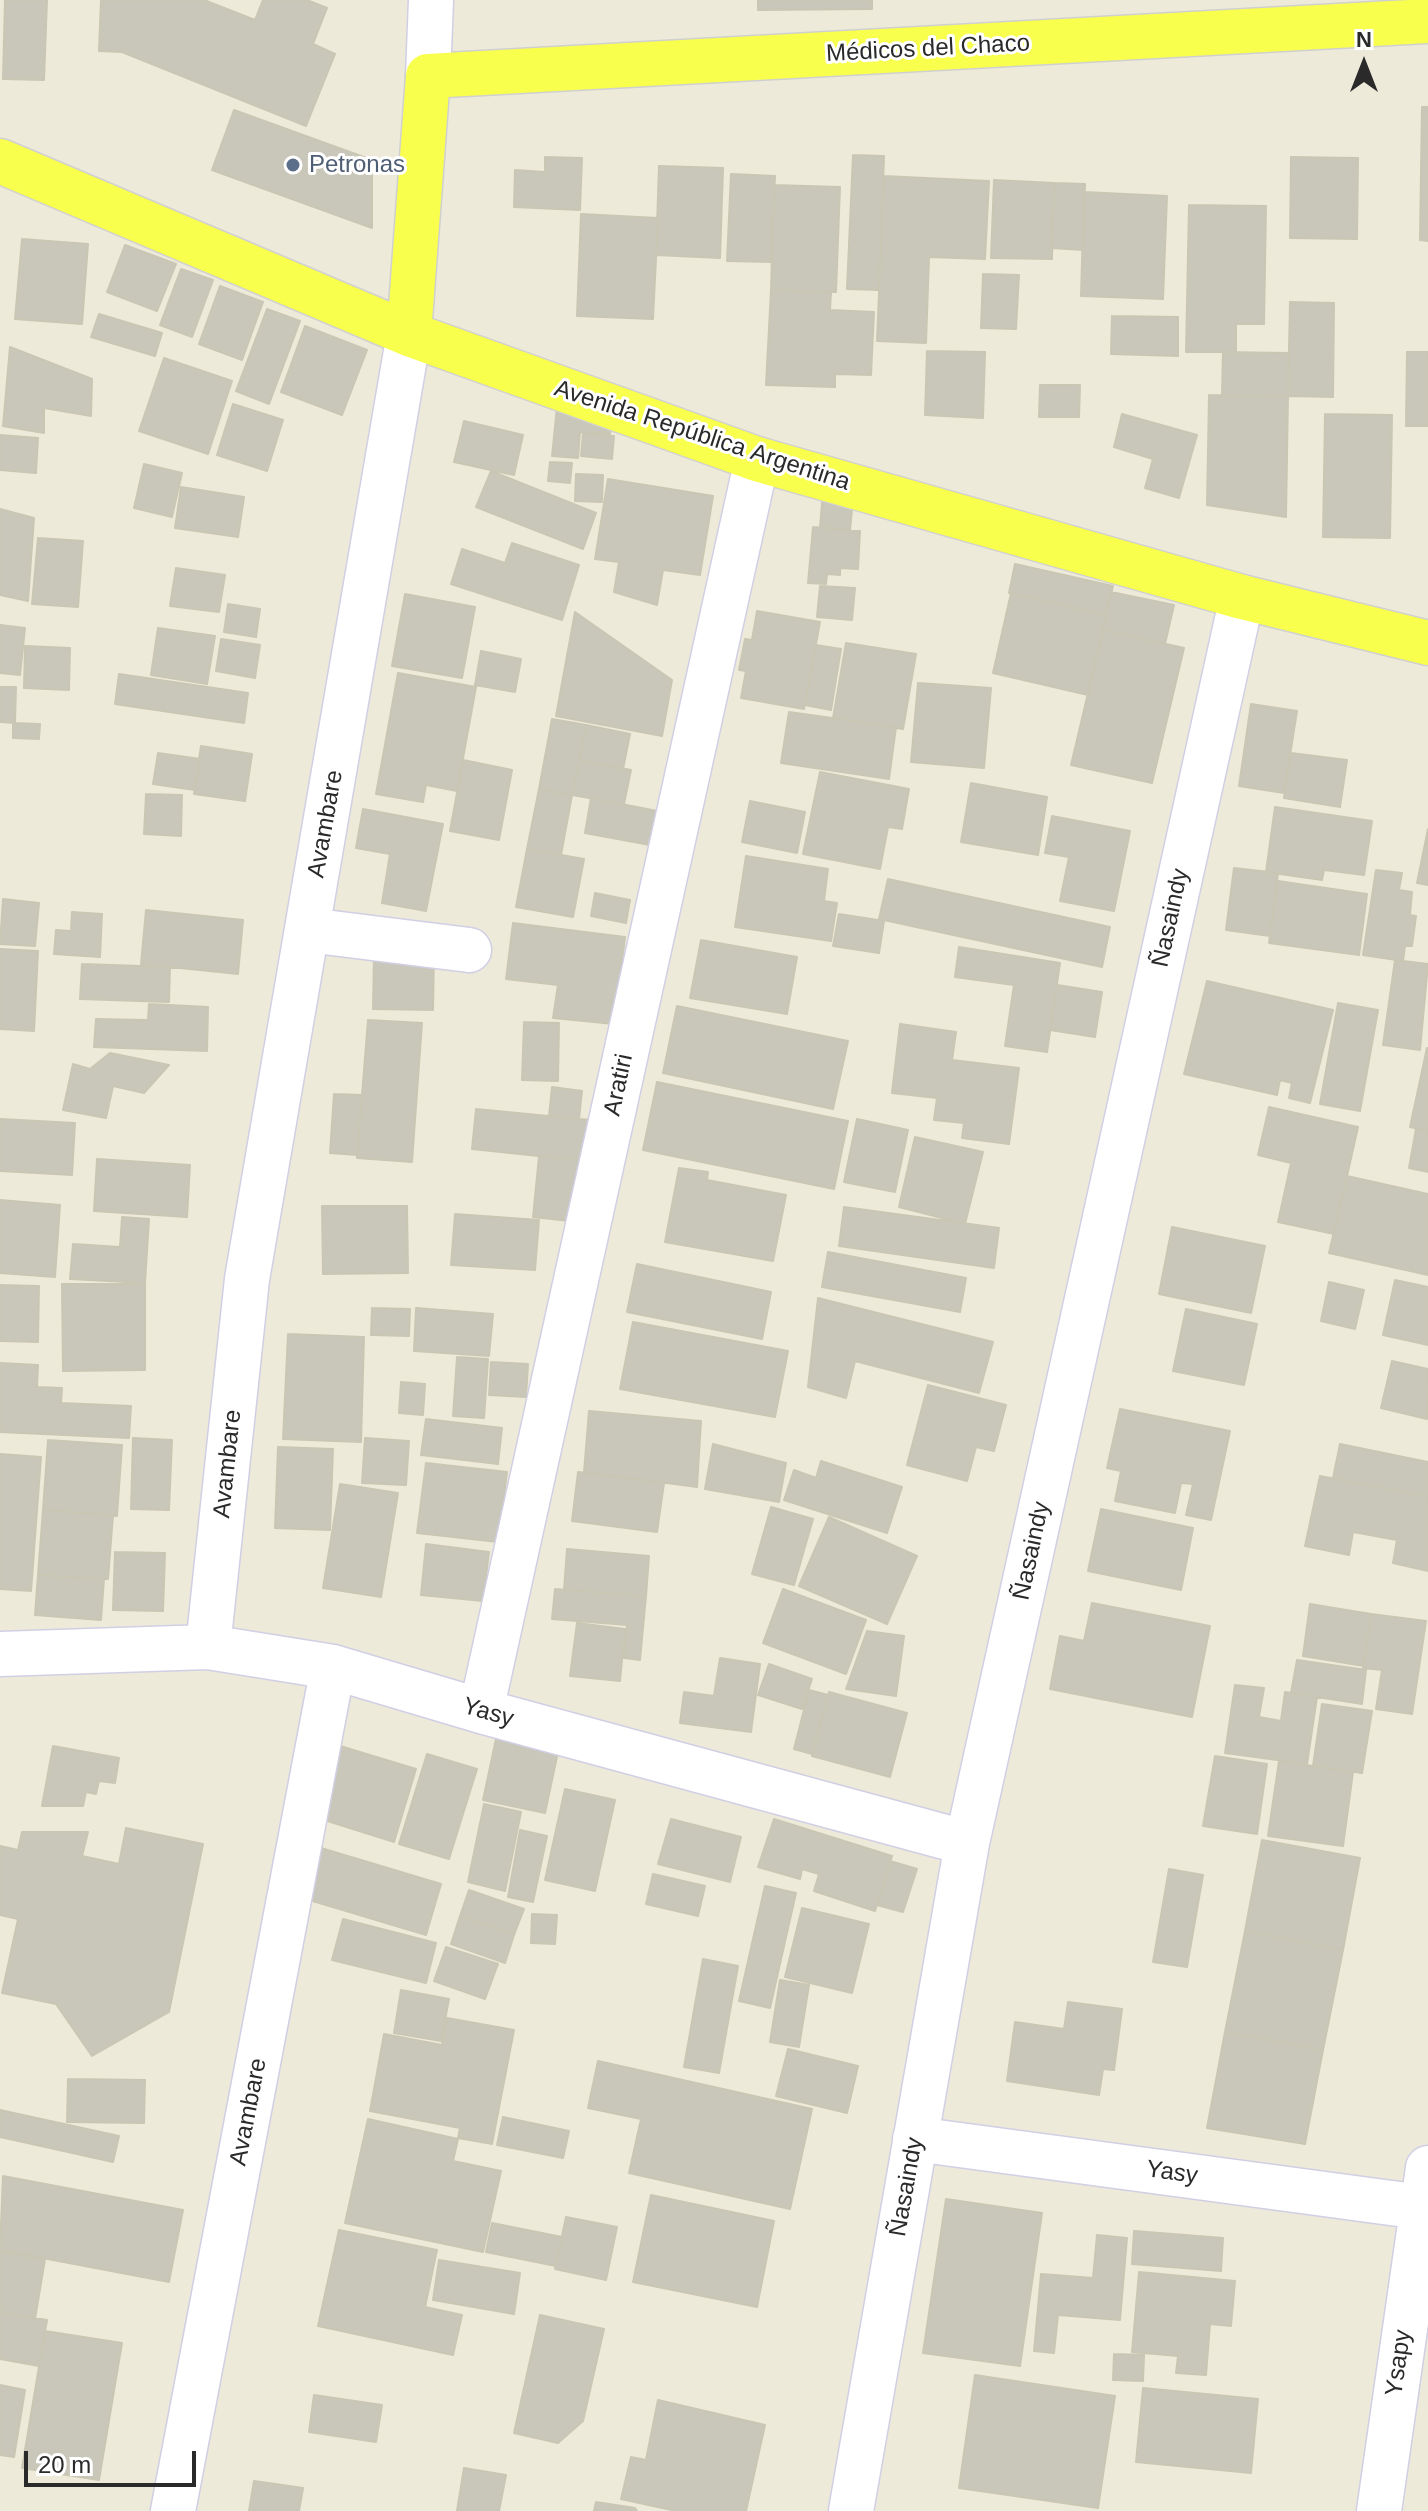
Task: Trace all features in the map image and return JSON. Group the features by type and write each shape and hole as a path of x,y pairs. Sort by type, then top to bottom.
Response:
{"main road":[{"name":"Médicos del Chaco","path":"428,76 1328,14 1428,21"},
{"name":"Avambare","path":"409,334 428,76"},
{"name":"Avenida República Argentina","path":"0,161 409,334 757,459 1242,597 1428,643"}],"street":[{"name":"Avambare","path":"428,76 431,0"},
{"name":"Avambare","path":"208,1647 247,1279 409,334"},
{"name":"Aratiri","path":"481,1711 757,459"},
{"name":"Ñasaindy","path":"851,2511 967,1843 1242,597"},
{"path":"308,930 469,950"},
{"name":"Yasy","path":"0,1654 208,1647 333,1667 481,1711 967,1843"},
{"name":"Avambare","path":"173,2511 333,1667"},
{"name":"Yasy","path":"915,2139 1426,2194"},
{"name":"Ysapy","path":"1379,2511 1426,2194"}],"building":[{"path":"5,0 47,0 44,80 3,79"},
{"path":"101,0 204,0 255,20 263,0 307,0 327,8 313,44 335,54 306,126 122,52 99,51"},
{"path":"758,0 872,0 872,9 758,10"},
{"path":"1422,107 1428,107 1428,241 1420,240"},
{"name":"Petronas","path":"234,110 372,160 372,228 212,170"},
{"path":"853,155 884,156 879,290 847,289"},
{"path":"545,157 582,158 580,210 514,207 515,170 545,172"},
{"path":"1291,157 1358,158 1357,239 1290,238"},
{"path":"659,166 723,168 720,258 656,255"},
{"path":"731,174 775,176 771,262 727,261"},
{"path":"884,176 989,181 985,259 929,257 926,343 877,341"},
{"path":"994,180 1054,183 1052,259 991,258"},
{"path":"1054,183 1085,184 1083,250 1052,248"},
{"path":"774,185 840,187 836,292 771,290"},
{"path":"1084,192 1167,196 1163,299 1081,296"},
{"path":"1189,205 1266,206 1264,324 1236,324 1236,352 1186,352"},
{"path":"581,214 658,218 653,319 577,316"},
{"path":"22,239 88,244 82,324 15,319"},
{"path":"125,245 176,264 157,311 107,292"},
{"path":"181,269 213,280 192,337 160,325"},
{"path":"983,274 1019,275 1016,329 981,328"},
{"path":"220,286 263,302 242,360 199,344"},
{"path":"771,290 831,292 830,310 874,312 871,375 835,374 835,387 766,385"},
{"path":"1290,302 1334,303 1333,397 1288,396"},
{"path":"267,309 300,321 269,404 236,391"},
{"path":"99,314 162,333 155,356 91,337"},
{"path":"1112,316 1178,317 1178,356 1111,354"},
{"path":"305,326 367,350 342,415 281,392"},
{"path":"10,347 92,379 91,416 44,408 44,433 3,426"},
{"path":"927,351 985,352 983,418 925,415"},
{"path":"1223,352 1288,353 1288,396 1222,395"},
{"path":"1407,352 1428,352 1428,426 1406,426"},
{"path":"164,358 232,381 208,454 139,431"},
{"path":"1040,385 1080,385 1079,417 1039,417"},
{"path":"1209,395 1288,396 1286,517 1207,505"},
{"path":"233,404 283,420 267,471 217,455"},
{"path":"557,407 613,411 610,434 580,432 578,458 552,456"},
{"path":"1122,414 1197,435 1179,498 1145,488 1153,459 1114,447"},
{"path":"1325,414 1392,415 1390,538 1323,537"},
{"path":"464,421 523,435 514,475 454,462"},
{"path":"583,434 614,436 612,459 581,456"},
{"path":"0,435 38,438 36,473 0,470"},
{"path":"550,462 572,463 570,483 548,481"},
{"path":"144,464 182,473 172,517 134,508"},
{"path":"491,471 596,513 583,549 476,507"},
{"path":"576,474 603,475 602,502 575,501"},
{"path":"608,479 713,496 700,575 663,570 657,605 614,592 619,562 595,559"},
{"path":"181,487 244,497 238,537 175,528"},
{"path":"823,491 853,500 850,530 820,527"},
{"path":"0,509 34,518 28,601 0,595"},
{"path":"813,527 860,531 858,569 840,568 840,575 827,574 826,584 808,583"},
{"path":"38,538 83,541 78,607 32,604"},
{"path":"512,543 579,565 562,620 451,584 462,549 505,563"},
{"path":"1015,564 1113,586 1106,615 1009,593"},
{"path":"176,568 225,575 219,612 170,606"},
{"path":"820,586 855,588 852,620 817,617"},
{"path":"1111,592 1174,605 1165,644 1103,630"},
{"path":"1011,593 1106,615 1088,695 993,673"},
{"path":"405,594 475,607 462,678 392,666"},
{"path":"228,604 260,609 256,637 224,632"},
{"path":"757,611 820,622 804,709 741,698 746,671 739,670 745,639 752,640"},
{"path":"575,612 672,680 662,736 556,716"},
{"path":"0,625 25,628 20,675 0,673"},
{"path":"158,628 215,636 207,684 151,675"},
{"path":"1103,630 1184,648 1152,783 1071,765"},
{"path":"221,639 260,645 255,678 216,671"},
{"path":"846,643 916,654 903,729 833,718"},
{"path":"816,645 841,649 831,710 805,705"},
{"path":"25,646 70,648 69,690 24,688"},
{"path":"481,651 521,659 515,692 475,685"},
{"path":"398,673 476,687 457,791 426,785 423,802 376,794"},
{"path":"119,674 248,693 244,723 115,704"},
{"path":"918,683 991,688 984,768 911,762"},
{"path":"0,687 16,687 15,723 0,722"},
{"path":"1251,704 1297,711 1284,793 1239,786"},
{"path":"789,712 896,727 889,779 781,763"},
{"path":"552,719 586,725 572,795 539,789"},
{"path":"13,723 40,724 39,739 13,738"},
{"path":"586,725 630,734 623,769 579,760"},
{"path":"201,746 252,754 245,801 194,794"},
{"path":"158,753 200,759 195,790 153,784"},
{"path":"1291,753 1347,760 1340,807 1284,798"},
{"path":"463,760 512,770 499,840 450,831"},
{"path":"579,760 631,770 624,804 572,795"},
{"path":"820,772 909,789 902,829 888,827 880,869 803,854"},
{"path":"971,783 1047,797 1038,855 961,842"},
{"path":"539,789 572,795 561,855 527,849"},
{"path":"146,794 182,795 181,836 144,834"},
{"path":"591,798 657,811 650,845 585,833"},
{"path":"750,801 805,812 797,853 742,842"},
{"path":"1275,807 1372,821 1364,875 1324,870 1322,880 1266,872"},
{"path":"363,809 443,824 426,911 382,903 390,854 356,848"},
{"path":"1052,816 1130,831 1114,911 1060,901 1069,857 1045,853"},
{"path":"1428,829 1428,885 1417,883"},
{"path":"527,849 584,859 573,917 516,907"},
{"path":"746,856 828,869 824,901 837,903 831,941 735,927"},
{"path":"1234,868 1278,873 1270,936 1226,930"},
{"path":"1376,870 1402,873 1399,890 1412,892 1410,915 1416,916 1412,946 1405,946 1403,961 1363,955"},
{"path":"888,879 1110,927 1102,967 879,919"},
{"path":"1278,881 1367,894 1359,955 1269,943"},
{"path":"595,893 630,900 626,923 591,916"},
{"path":"3,899 39,903 35,946 0,944"},
{"path":"146,910 243,920 238,974 141,964"},
{"path":"72,912 102,914 100,957 54,954 56,930 71,931"},
{"path":"839,914 884,921 879,953 833,946"},
{"path":"513,923 625,937 614,1024 553,1018 558,985 506,979"},
{"path":"701,940 797,957 787,1014 690,998"},
{"path":"959,947 1060,963 1047,1052 1005,1046 1014,985 955,977"},
{"path":"0,949 38,951 34,1031 0,1029"},
{"path":"374,954 434,954 433,1010 373,1009"},
{"path":"1395,960 1428,964 1420,1050 1383,1045"},
{"path":"82,964 170,967 169,1002 80,999"},
{"path":"1207,981 1333,1010 1310,1103 1289,1098 1292,1083 1280,1080 1277,1095 1184,1074"},
{"path":"1057,985 1102,992 1095,1037 1050,1030"},
{"path":"1338,1003 1378,1010 1360,1111 1320,1104"},
{"path":"149,1004 208,1007 207,1051 94,1047 96,1019 148,1020"},
{"path":"677,1006 848,1041 833,1109 663,1073"},
{"path":"368,1020 422,1023 412,1162 357,1158"},
{"path":"524,1022 559,1023 558,1081 522,1080"},
{"path":"900,1024 956,1032 952,1060 1019,1068 1009,1144 962,1138 964,1123 934,1120 937,1098 892,1093"},
{"path":"1428,1048 1428,1131 1410,1127"},
{"path":"110,1053 169,1065 144,1093 113,1086 106,1118 63,1110 73,1064 90,1069"},
{"path":"657,1082 848,1121 834,1189 643,1150"},
{"path":"552,1087 582,1091 579,1119 549,1116"},
{"path":"334,1094 362,1095 357,1155 330,1153"},
{"path":"1269,1107 1358,1127 1334,1234 1278,1222 1291,1163 1258,1155"},
{"path":"476,1109 590,1120 586,1161 472,1149"},
{"path":"0,1119 75,1123 72,1175 0,1171"},
{"path":"857,1119 908,1130 895,1192 844,1182"},
{"path":"1416,1129 1428,1131 1428,1172 1409,1168"},
{"path":"915,1137 983,1152 965,1224 899,1207"},
{"path":"539,1156 586,1161 579,1222 533,1217"},
{"path":"97,1159 190,1165 187,1217 94,1211"},
{"path":"679,1168 708,1172 707,1180 786,1195 773,1261 665,1242"},
{"path":"1347,1176 1428,1194 1428,1275 1329,1253"},
{"path":"0,1200 60,1205 55,1277 0,1273"},
{"path":"322,1206 407,1206 408,1273 323,1274"},
{"path":"844,1207 999,1228 994,1268 839,1246"},
{"path":"455,1214 539,1220 535,1270 451,1265"},
{"path":"122,1217 149,1219 145,1283 70,1279 73,1244 120,1247"},
{"path":"1172,1227 1265,1246 1251,1313 1159,1294"},
{"path":"828,1252 966,1278 960,1312 822,1287"},
{"path":"637,1264 771,1292 762,1339 627,1312"},
{"path":"1395,1280 1428,1287 1428,1345 1383,1335"},
{"path":"1329,1282 1364,1290 1355,1329 1321,1321"},
{"path":"62,1284 145,1284 145,1370 63,1371"},
{"path":"0,1285 39,1286 38,1342 0,1341"},
{"path":"818,1298 993,1342 979,1393 855,1361 846,1398 808,1387"},
{"path":"372,1308 410,1309 409,1336 371,1335"},
{"path":"416,1308 493,1314 489,1356 414,1351"},
{"path":"1186,1309 1257,1324 1244,1385 1173,1371"},
{"path":"633,1322 788,1351 775,1417 620,1389"},
{"path":"288,1334 364,1337 361,1442 283,1439"},
{"path":"457,1357 488,1359 484,1418 453,1416"},
{"path":"1392,1361 1428,1369 1427,1419 1381,1408"},
{"path":"491,1362 528,1364 526,1397 489,1395"},
{"path":"0,1363 38,1365 37,1387 62,1388 61,1403 131,1406 129,1438 0,1432"},
{"path":"401,1382 425,1384 423,1415 399,1413"},
{"path":"928,1385 1006,1405 994,1451 976,1447 967,1481 907,1465"},
{"path":"1120,1409 1230,1431 1211,1520 1186,1515 1193,1484 1181,1483 1175,1513 1115,1501 1121,1471 1107,1468"},
{"path":"589,1411 701,1421 697,1487 584,1472"},
{"path":"426,1419 502,1428 498,1464 421,1455"},
{"path":"133,1438 172,1440 169,1510 131,1509"},
{"path":"365,1438 409,1441 406,1485 362,1483"},
{"path":"48,1440 122,1445 117,1516 43,1510"},
{"path":"713,1444 786,1463 779,1502 705,1489"},
{"path":"1340,1444 1428,1462 1428,1497 1333,1478"},
{"path":"278,1447 333,1449 330,1530 275,1528"},
{"path":"0,1454 41,1457 31,1591 0,1589"},
{"path":"821,1461 902,1487 887,1533 784,1500 794,1470 816,1478"},
{"path":"426,1463 507,1472 498,1542 417,1533"},
{"path":"578,1472 664,1483 657,1532 572,1521"},
{"path":"1320,1476 1428,1497 1428,1571 1393,1563 1397,1540 1353,1532 1349,1555 1305,1546"},
{"path":"340,1484 398,1493 381,1597 323,1588"},
{"path":"771,1507 813,1519 794,1585 752,1574"},
{"path":"1101,1509 1193,1528 1181,1590 1088,1571"},
{"path":"43,1510 113,1515 108,1579 38,1575"},
{"path":"829,1517 917,1556 887,1624 799,1586"},
{"path":"426,1544 489,1552 483,1601 421,1595"},
{"path":"567,1549 649,1556 646,1596 564,1590"},
{"path":"115,1552 165,1553 163,1611 113,1610"},
{"path":"38,1575 104,1579 101,1620 35,1615"},
{"path":"555,1589 646,1596 640,1660 624,1658 627,1625 552,1619"},
{"path":"783,1589 866,1620 846,1674 763,1643"},
{"path":"1092,1603 1210,1626 1192,1717 1050,1689 1060,1636 1084,1641"},
{"path":"1310,1604 1371,1614 1364,1666 1303,1656"},
{"path":"1371,1614 1426,1621 1412,1714 1376,1709 1382,1670 1363,1668"},
{"path":"577,1623 625,1629 620,1681 570,1676"},
{"path":"867,1631 904,1636 896,1696 846,1689"},
{"path":"720,1658 760,1664 751,1732 680,1723 684,1692 714,1696"},
{"path":"1297,1660 1366,1670 1362,1704 1291,1693"},
{"path":"769,1664 812,1679 802,1709 758,1695"},
{"path":"1235,1685 1264,1688 1259,1717 1281,1721 1285,1692 1317,1697 1307,1764 1225,1753"},
{"path":"809,1690 828,1695 812,1754 794,1749"},
{"path":"829,1692 907,1713 890,1777 812,1756"},
{"path":"1322,1704 1372,1711 1362,1773 1313,1766"},
{"path":"496,1739 558,1752 545,1813 483,1800"},
{"path":"53,1746 119,1758 115,1783 99,1781 96,1794 86,1792 83,1806 42,1806"},
{"path":"340,1746 416,1769 394,1842 318,1818"},
{"path":"427,1754 477,1769 449,1859 399,1844"},
{"path":"1215,1756 1267,1764 1257,1834 1203,1826"},
{"path":"1279,1761 1353,1772 1343,1846 1268,1836"},
{"path":"565,1789 615,1800 595,1891 545,1880"},
{"path":"484,1804 521,1812 505,1891 468,1882"},
{"path":"671,1819 741,1837 730,1882 658,1864"},
{"path":"774,1819 892,1856 875,1911 814,1891 819,1874 802,1869 800,1879 758,1867"},
{"path":"126,1828 203,1844 169,2012 92,2056 56,2004 2,1993 18,1919 0,1915 0,1846 18,1850 22,1832 88,1832 82,1856 119,1864"},
{"path":"520,1830 547,1836 533,1902 508,1897"},
{"path":"1262,1840 1360,1858 1343,1950 1245,1931"},
{"path":"321,1848 441,1884 426,1935 306,1899"},
{"path":"890,1861 917,1869 903,1912 877,1905"},
{"path":"1169,1869 1203,1875 1187,1967 1153,1962"},
{"path":"653,1874 705,1886 698,1916 646,1904"},
{"path":"765,1886 796,1893 770,2008 739,2001"},
{"path":"469,1890 524,1909 514,1935 460,1916"},
{"path":"802,1908 869,1924 852,1993 785,1977"},
{"path":"532,1914 557,1915 555,1944 531,1943"},
{"path":"460,1916 514,1935 505,1963 451,1944"},
{"path":"343,1919 436,1943 426,1983 332,1960"},
{"path":"1245,1931 1343,1950 1323,2050 1225,2032"},
{"path":"446,1947 498,1964 485,1999 434,1981"},
{"path":"703,1959 738,1966 719,2073 684,2067"},
{"path":"780,1980 809,1985 799,2047 770,2042"},
{"path":"401,1990 449,1999 441,2041 394,2033"},
{"path":"1068,2002 1122,2009 1114,2070 1103,2069 1099,2095 1007,2081 1015,2022 1064,2029"},
{"path":"447,2018 514,2030 492,2144 458,2138 460,2128 370,2111 384,2034 442,2045"},
{"path":"1225,2032 1323,2050 1305,2144 1207,2128"},
{"path":"788,2049 858,2066 847,2113 776,2096"},
{"path":"598,2061 812,2109 790,2209 629,2173 641,2119 588,2108"},
{"path":"68,2079 145,2080 144,2123 67,2122"},
{"path":"0,2110 119,2136 113,2162 0,2137"},
{"path":"503,2117 569,2131 563,2158 497,2145"},
{"path":"368,2119 458,2139 453,2161 501,2171 483,2252 345,2223"},
{"path":"3,2176 183,2210 169,2282 0,2250"},
{"path":"651,2195 774,2221 757,2307 633,2282"},
{"path":"946,2199 1042,2213 1020,2366 923,2353"},
{"path":"566,2217 617,2227 606,2280 555,2269"},
{"path":"492,2223 562,2237 556,2266 486,2252"},
{"path":"339,2230 437,2250 425,2307 462,2315 453,2355 318,2326"},
{"path":"1134,2231 1223,2238 1221,2271 1132,2264"},
{"path":"1097,2235 1127,2238 1120,2320 1058,2315 1054,2353 1034,2351 1041,2274 1093,2278"},
{"path":"0,2252 45,2259 35,2319 0,2312"},
{"path":"439,2260 520,2273 514,2314 433,2300"},
{"path":"1139,2272 1235,2281 1231,2326 1210,2324 1206,2375 1176,2373 1178,2356 1132,2352"},
{"path":"0,2312 47,2320 39,2366 0,2359"},
{"path":"540,2315 604,2329 583,2421 558,2443 514,2433"},
{"path":"45,2331 122,2343 99,2480 22,2468"},
{"path":"1114,2354 1144,2355 1143,2381 1113,2380"},
{"path":"975,2375 1115,2396 1098,2508 959,2488"},
{"path":"0,2385 25,2390 14,2457 0,2455"},
{"path":"1143,2388 1258,2399 1251,2473 1136,2462"},
{"path":"314,2395 382,2405 376,2442 309,2432"},
{"path":"658,2400 765,2425 746,2511 676,2511 621,2499 631,2457 646,2460"},
{"path":"464,2468 506,2475 499,2511 457,2511"},
{"path":"254,2481 303,2488 299,2511 249,2511"},
{"path":"596,2502 635,2508 637,2511 594,2511"}],"place":[{"name":"Petronas","path":"293,165"}]}
